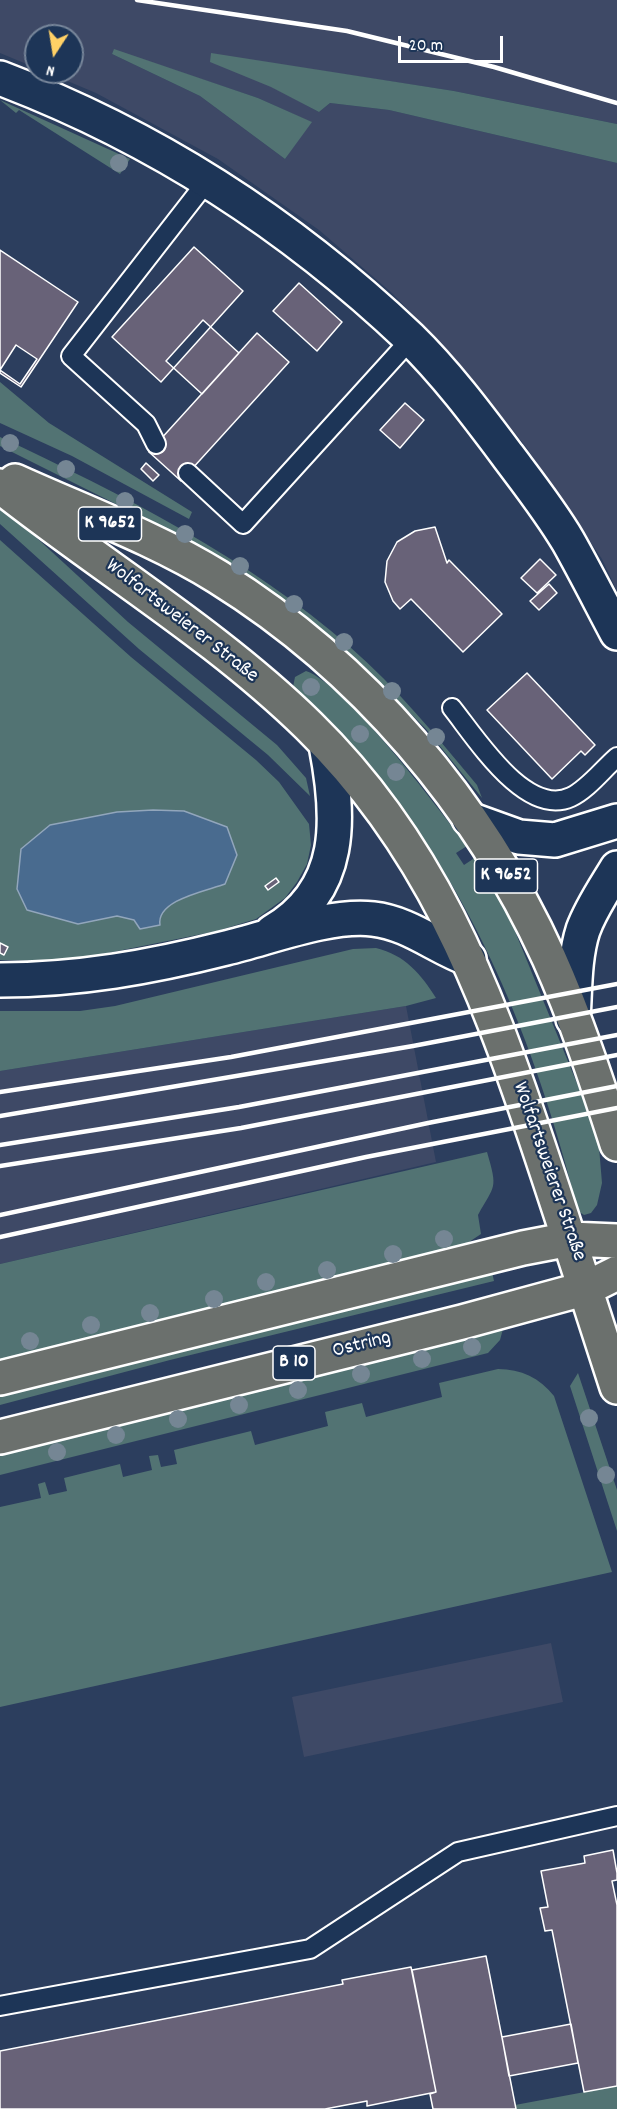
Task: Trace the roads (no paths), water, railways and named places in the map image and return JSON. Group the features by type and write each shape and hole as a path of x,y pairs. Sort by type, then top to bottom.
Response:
{"main road":[{"name":"Wolfartsweierer Straße","path":"0,474 134,534 218,577 301,637 339,668 409,739 498,862 527,915 549,959 573,1019 617,1143"},
{"name":"Wolfartsweierer Straße","path":"0,486 208,638 310,727 357,778 402,838 445,908 501,1034 587,1288 617,1387"},
{"path":"0,1378 523,1248 570,1239 617,1241"},
{"name":"Ostring","path":"0,1437 462,1322 587,1288 617,1273"}],"street":[{"path":"0,78 104,121 208,180 283,230 411,339 487,428 534,491 567,540 617,633"},
{"path":"248,943 291,921 308,904 320,883 335,835 336,815 326,745"},
{"path":"469,819 519,837 555,840 617,821"},
{"path":"573,1019 578,958 583,931 591,912 617,868"},
{"path":"0,980 70,978 124,971 314,926 371,919 396,923 421,934 442,949 469,959"}],"lane":[{"path":"156,444 146,424 71,356 208,180"},
{"path":"188,473 243,524 411,339"},
{"path":"452,708 513,782 545,800 559,801 573,796 617,757"},
{"path":"0,2006 310,1949 458,1852 617,1816"}],"railway":[{"path":"137,0 347,31 494,67 617,103"},
{"path":"0,1092 231,1057 617,984"},
{"path":"0,1116 413,1046 617,1007"},
{"path":"0,1145 239,1107 617,1035"},
{"path":"0,1166 241,1128 617,1055"},
{"path":"0,1215 428,1123 617,1086"},
{"path":"0,1237 366,1157 617,1108"}]}
